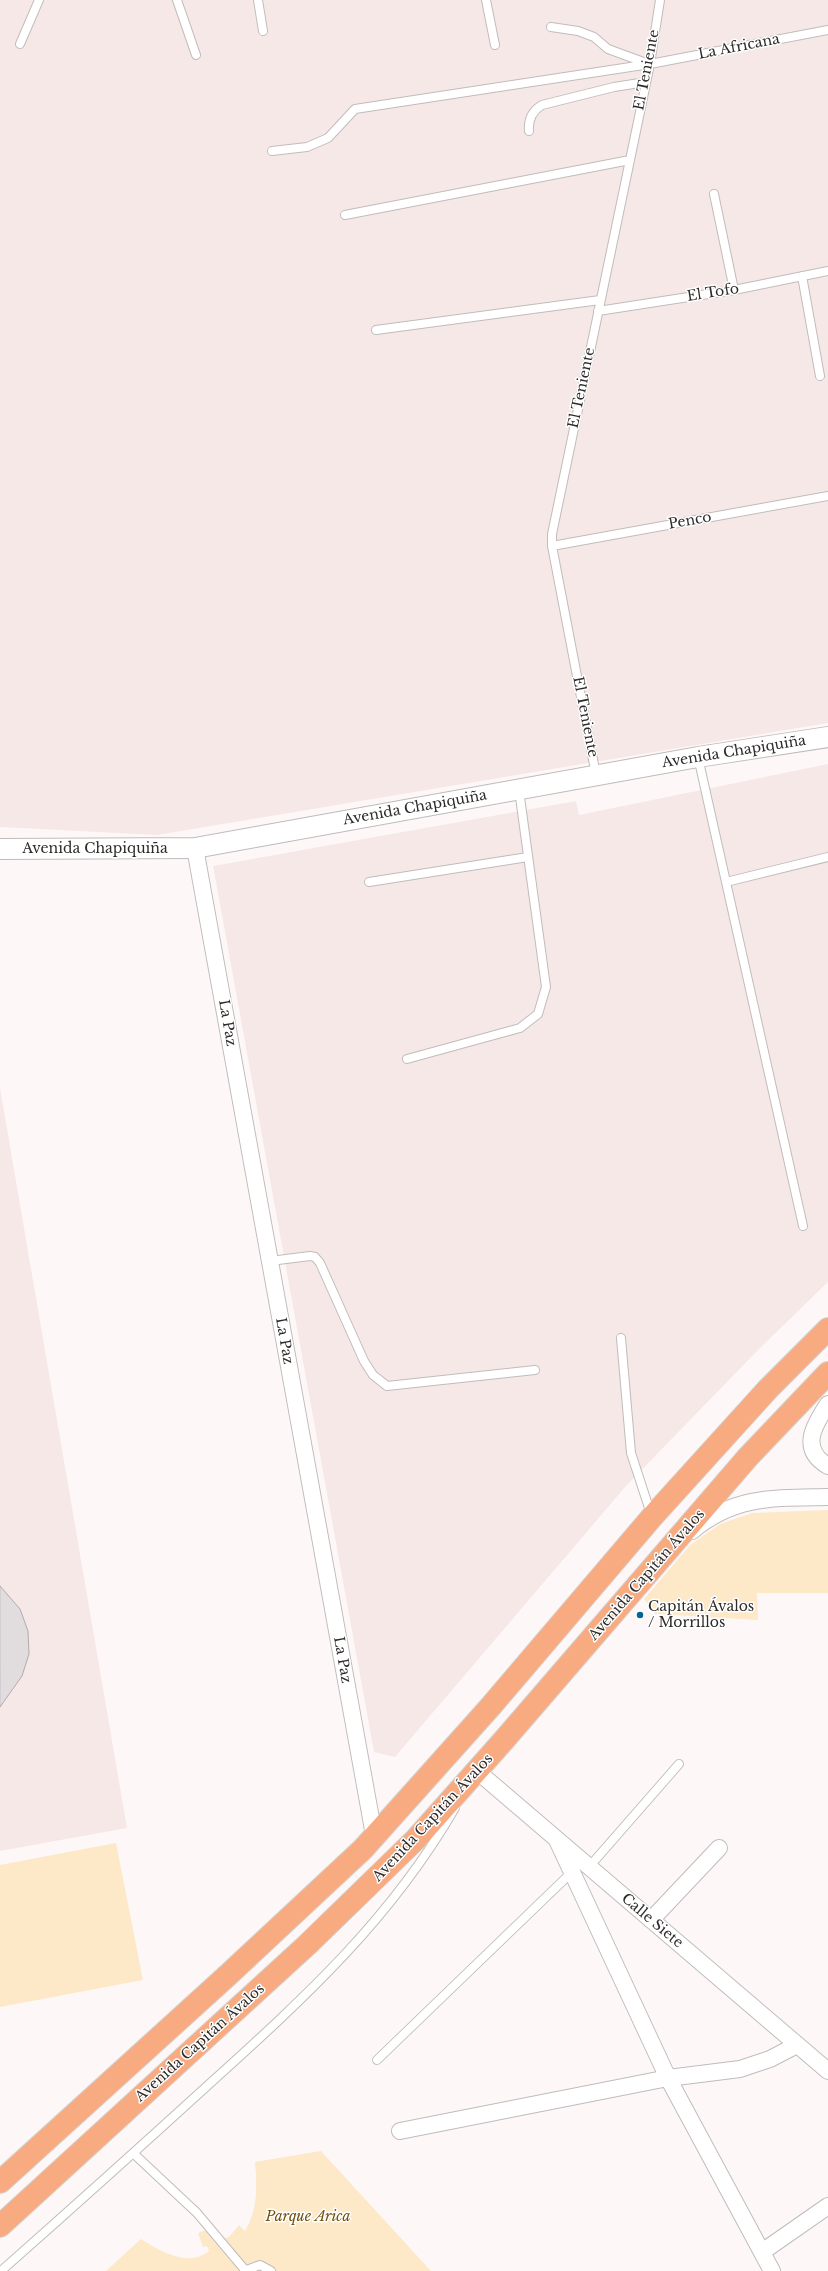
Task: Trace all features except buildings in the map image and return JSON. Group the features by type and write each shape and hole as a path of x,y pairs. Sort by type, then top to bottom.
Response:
{"highway":[{"path":"0,2182 239,1965 362,1848 481,1716 652,1517 763,1394 828,1329"},
{"name":"Avenida Capitán Ávalos","path":"0,2226 307,1945 416,1839 477,1771 748,1457 828,1373"}],"street":[{"name":"Avenida Chapiquiña","path":"0,849 195,848 698,757 828,737"},
{"name":"La Paz","path":"195,848 374,1835"},
{"path":"828,1404 812,1431 811,1440 816,1457 828,1466"},
{"path":"665,1554 702,1524 739,1504 780,1498 828,1498"},
{"name":"Calle Siete","path":"477,1771 828,2071"},
{"path":"557,1840 668,2078 772,2271"},
{"path":"651,1920 719,1848"},
{"path":"400,2130 668,2078 740,2069 770,2059 797,2045"},
{"path":"762,2252 828,2206"}],"lane":[{"path":"20,44 39,0"},
{"path":"177,0 196,55"},
{"path":"258,0 263,32"},
{"path":"486,0 495,45"},
{"name":"El Teniente","path":"596,776 552,546 553,527 650,64 660,0"},
{"path":"551,27 578,31 594,37 608,49 650,64"},
{"name":"La Africana","path":"272,151 308,147 328,138 355,109 650,64 828,30"},
{"path":"529,131 530,118 542,105 614,87 646,82"},
{"path":"345,215 630,160"},
{"path":"714,194 734,290"},
{"name":"El Tofo","path":"598,311 734,290 828,271"},
{"path":"802,276 820,376"},
{"path":"376,330 600,300"},
{"name":"Penco","path":"552,546 828,496"},
{"path":"698,757 803,1226"},
{"path":"407,1059 520,1028 538,1014 546,987 519,790"},
{"path":"369,882 528,857"},
{"path":"726,882 828,857"},
{"path":"270,1262 310,1256 315,1257 320,1263 364,1361 373,1374 388,1386 535,1370"},
{"path":"620,1338 631,1453 652,1517"},
{"path":"589,1868 679,1764"},
{"path":"1,2271 317,1985 370,1928 396,1896 440,1835 477,1771"},
{"path":"377,2060 572,1872"},
{"path":"133,2153 197,2213 244,2271 260,2265 271,2271"}],"shaded area":[{"path":"0,0 828,0 828,723 157,835 0,827"},
{"path":"828,764 828,1282 758,1350 626,1486 395,1757 374,1752 213,866 576,801 579,815"},
{"path":"0,1088 127,1828 0,1851"}],"green space":[{"path":"828,1510 828,1593 757,1593 758,1620 655,1614 644,1599 690,1545 720,1524 752,1513"},
{"path":"116,1843 143,1980 0,2007 0,1865"},
{"name":"Parque Arica","path":"321,2151 431,2271 106,2271 141,2239 165,2253 174,2256 192,2258 201,2256 209,2251 207,2246 203,2247 198,2233 211,2228 218,2242 230,2236 239,2225 245,2231 252,2214 256,2198 255,2162"}],"place":[{"name":"Capitán Ávalos / Morrillos","path":"640,1615"}]}
